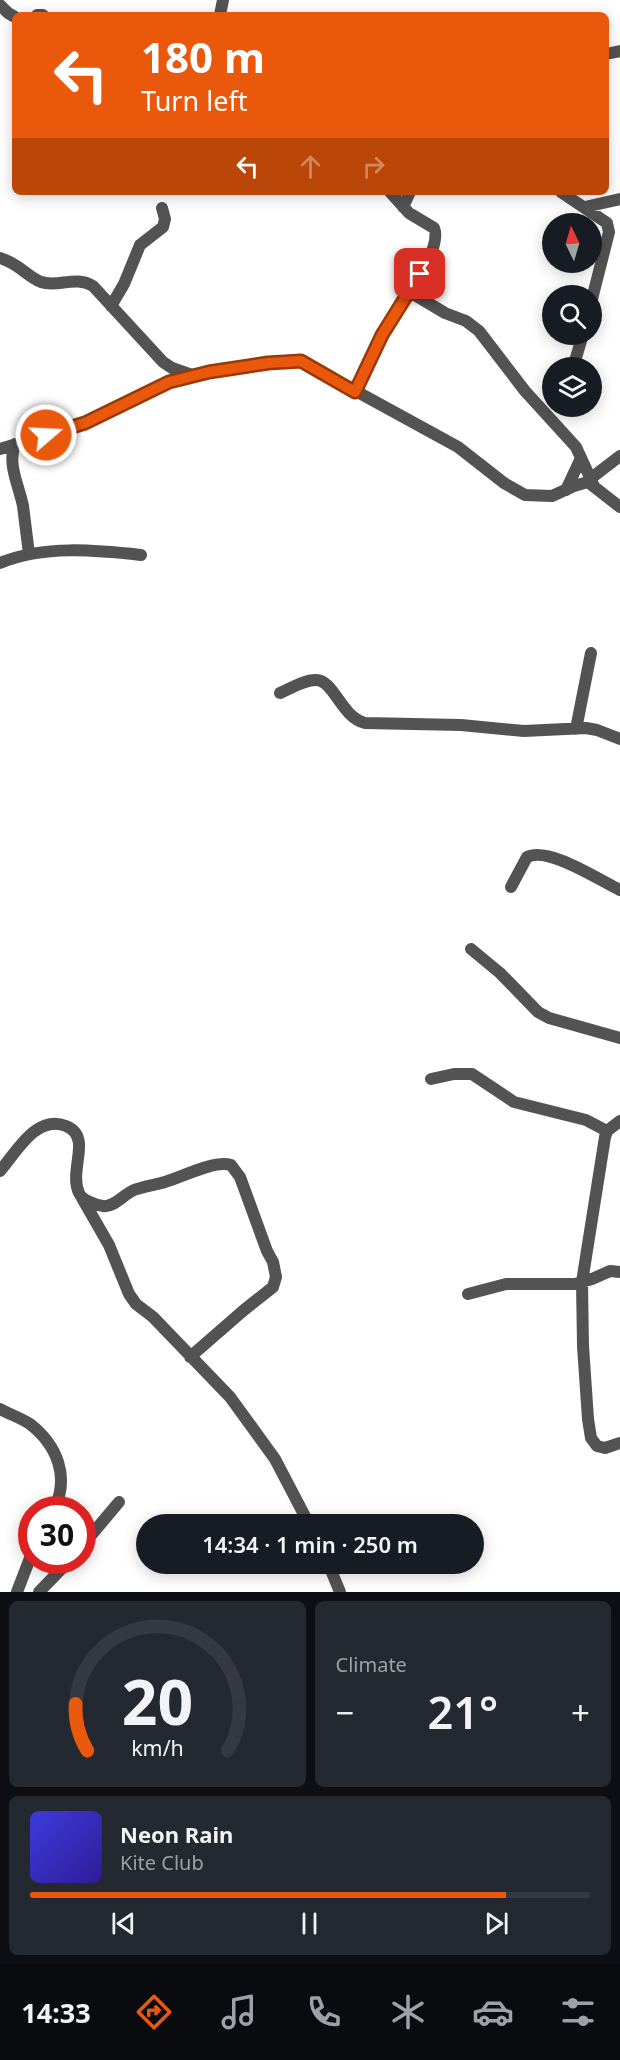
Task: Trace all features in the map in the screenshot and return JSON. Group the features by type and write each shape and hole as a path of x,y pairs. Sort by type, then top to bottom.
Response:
{"street":[{"path":"0,5 12,15"},
{"path":"355,392 382,335 431,256 437,237 434,228 409,213 393,195"},
{"path":"403,207 409,195"},
{"path":"566,195 607,223 609,232 596,285"},
{"path":"585,207 620,199"},
{"path":"111,306 124,284 140,244 163,227 165,219 162,208"},
{"path":"0,258 17,264 43,283 87,282 163,362 192,375"},
{"path":"410,292 445,313 472,325 525,391 576,447 592,482 620,507"},
{"path":"0,448 85,423 169,382 192,375 301,361 458,447 504,483 525,495 552,496 592,482 620,456"},
{"path":"15,444 12,460 22,504 29,554"},
{"path":"566,490 581,458"},
{"path":"0,563 29,554 50,551 107,551 141,555"},
{"path":"576,729 591,653"},
{"path":"280,693 313,680 321,681 328,685 352,718 365,723 461,725 524,731 597,730 620,739"},
{"path":"511,887 526,857 541,854 567,863 620,890"},
{"path":"471,949 500,973 538,1012 549,1018 620,1038"},
{"path":"431,1079 454,1074 472,1074 514,1102 586,1120 607,1131"},
{"path":"620,1121 607,1131 582,1282 586,1395 591,1438 597,1446 605,1448 620,1443"},
{"path":"0,1172 29,1136 45,1126 62,1124 70,1128 78,1137 78,1192 109,1245 129,1294 136,1304 153,1317 230,1396 275,1459 304,1514"},
{"path":"82,1198 106,1206 132,1191 217,1165 229,1164 236,1171 253,1209 273,1262 276,1277 273,1287 190,1357"},
{"path":"468,1294 506,1284 582,1282 610,1271 620,1272"},
{"path":"0,1409 30,1424 55,1453 61,1467 57,1496"},
{"path":"96,1529 119,1502"},
{"path":"17,1592 24,1574"},
{"path":"39,1592 56,1574"},
{"path":"333,1574 340,1592"}],"route":[{"path":"46,435 85,423 169,382 192,375 268,363 301,361 355,392 382,335 420,274"}]}
